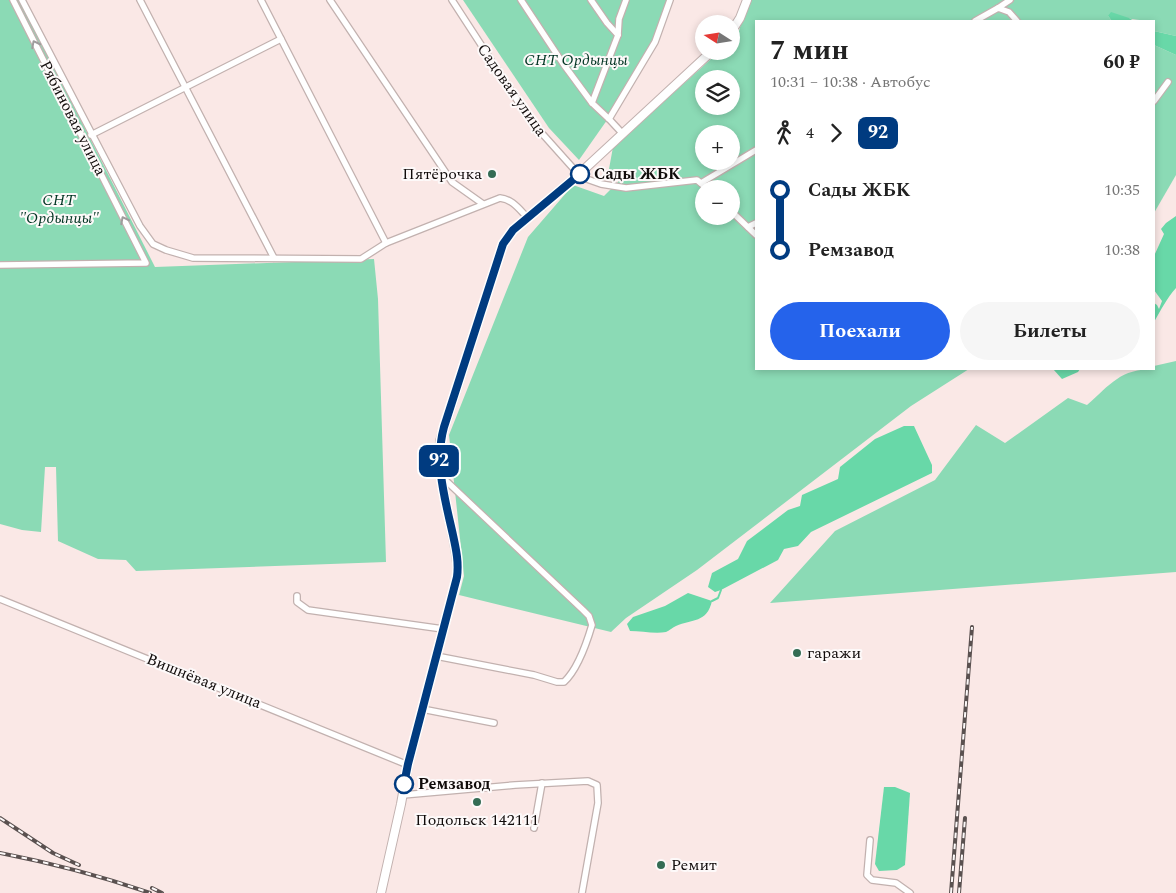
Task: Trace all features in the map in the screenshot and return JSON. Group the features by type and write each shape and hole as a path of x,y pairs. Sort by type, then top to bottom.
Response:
{"street":[{"name":"Рябиновая улица","path":"0,265 146,263 13,0"},
{"path":"22,0 140,226 153,244 166,250 194,258 361,259 386,243 500,198 506,198 528,217"},
{"path":"140,0 274,258"},
{"path":"261,0 386,243"},
{"path":"330,0 452,182 483,204"},
{"name":"Садовая улица","path":"452,0 530,120 578,175"},
{"path":"521,0 564,66 592,103 622,133"},
{"path":"591,0 607,24 618,35"},
{"path":"592,103 618,35 619,19 626,0"},
{"path":"609,119 655,42 670,0"},
{"path":"740,18 747,0"},
{"path":"978,20 1010,0"},
{"path":"998,8 1009,12 1016,20"},
{"path":"91,135 281,38"},
{"path":"381,893 408,764 457,577 457,556 441,476 439,455 442,434 503,244 513,230 578,175 702,60"},
{"path":"1155,100 1168,82"},
{"path":"706,180 755,151"},
{"path":"578,175 581,178 601,184 626,188 695,180"},
{"path":"740,219 755,234"},
{"path":"748,227 755,224"},
{"path":"436,656 564,682 571,675 592,625 583,610 441,476"},
{"path":"297,596 297,602 308,610 443,630"},
{"name":"Вишнёвая улица","path":"0,599 408,764"},
{"path":"422,709 494,723"},
{"path":"403,795 542,783 588,781 597,785 598,803 582,893"},
{"path":"534,828 542,783"},
{"path":"870,840 868,874 872,880 896,883 910,893"}],"green space":[{"name":"СНТ \"Ордынцы\"","path":"0,0 20,0 155,267 374,259 378,299 386,562 136,571 126,560 98,559 58,541 56,467 45,467 41,532 22,530 0,524"},
{"name":"СНТ Ордынцы","path":"463,0 668,0 659,29 626,93 579,160 549,128"},
{"path":"747,0 1176,0 1176,36 1155,31 1155,20 1108,16 1111,20 755,20 755,370 967,370 911,406 697,570 626,618 611,632 459,595 464,576 449,435 528,237 573,185 604,196 622,178 609,169 613,147 695,73 695,115 740,115 740,70 699,70 710,60 740,60 740,27"},
{"path":"1155,45 1176,55 1176,175 1155,211"},
{"path":"1176,361 1176,572 770,603 835,531 935,480 976,425 1005,443 1068,398 1087,405 1117,379 1133,372 1155,370 1155,366"}],"shaded area":[{"path":"1111,12 1132,20 1111,20 1108,16"},
{"path":"1155,31 1176,36 1176,55 1155,45"},
{"path":"1176,216 1176,288 1155,320 1155,304 1159,309 1162,301 1155,291 1155,254 1164,234 1161,229"},
{"path":"1054,370 1079,370 1078,372 1062,379"},
{"path":"904,426 914,426 932,465 932,473 811,532 798,546 784,549 778,560 721,590 715,592 708,587 712,573 738,559 747,541 788,510 800,506 802,495 838,479 840,467 875,439"},
{"path":"688,593 712,601 710,608 703,617 676,626 666,632 630,631 627,624 633,617 665,606"},
{"path":"884,787 895,787 910,793 905,865 897,870 879,871 875,864"}],"waterway":[{"path":"712,601 718,598 721,590"}],"railway":[{"path":"951,893 972,627"},
{"path":"0,818 53,853 79,865"},
{"path":"959,893 965,818"},
{"path":"0,853 76,870 150,893"},
{"path":"152,888 162,893"}],"bus line":[{"name":"92","path":"404,784 457,577 457,556 442,486 439,455 444,427 503,244 513,230 580,174"}],"place":[{"name":"Пятёрочка","path":"492,174"},
{"name":"Сады ЖБК","path":"580,174"},
{"name":"гаражи","path":"797,653"},
{"name":"Ремзавод","path":"404,784"},
{"name":"Подольск 142111","path":"477,802"},
{"name":"Ремит","path":"661,865"}]}
